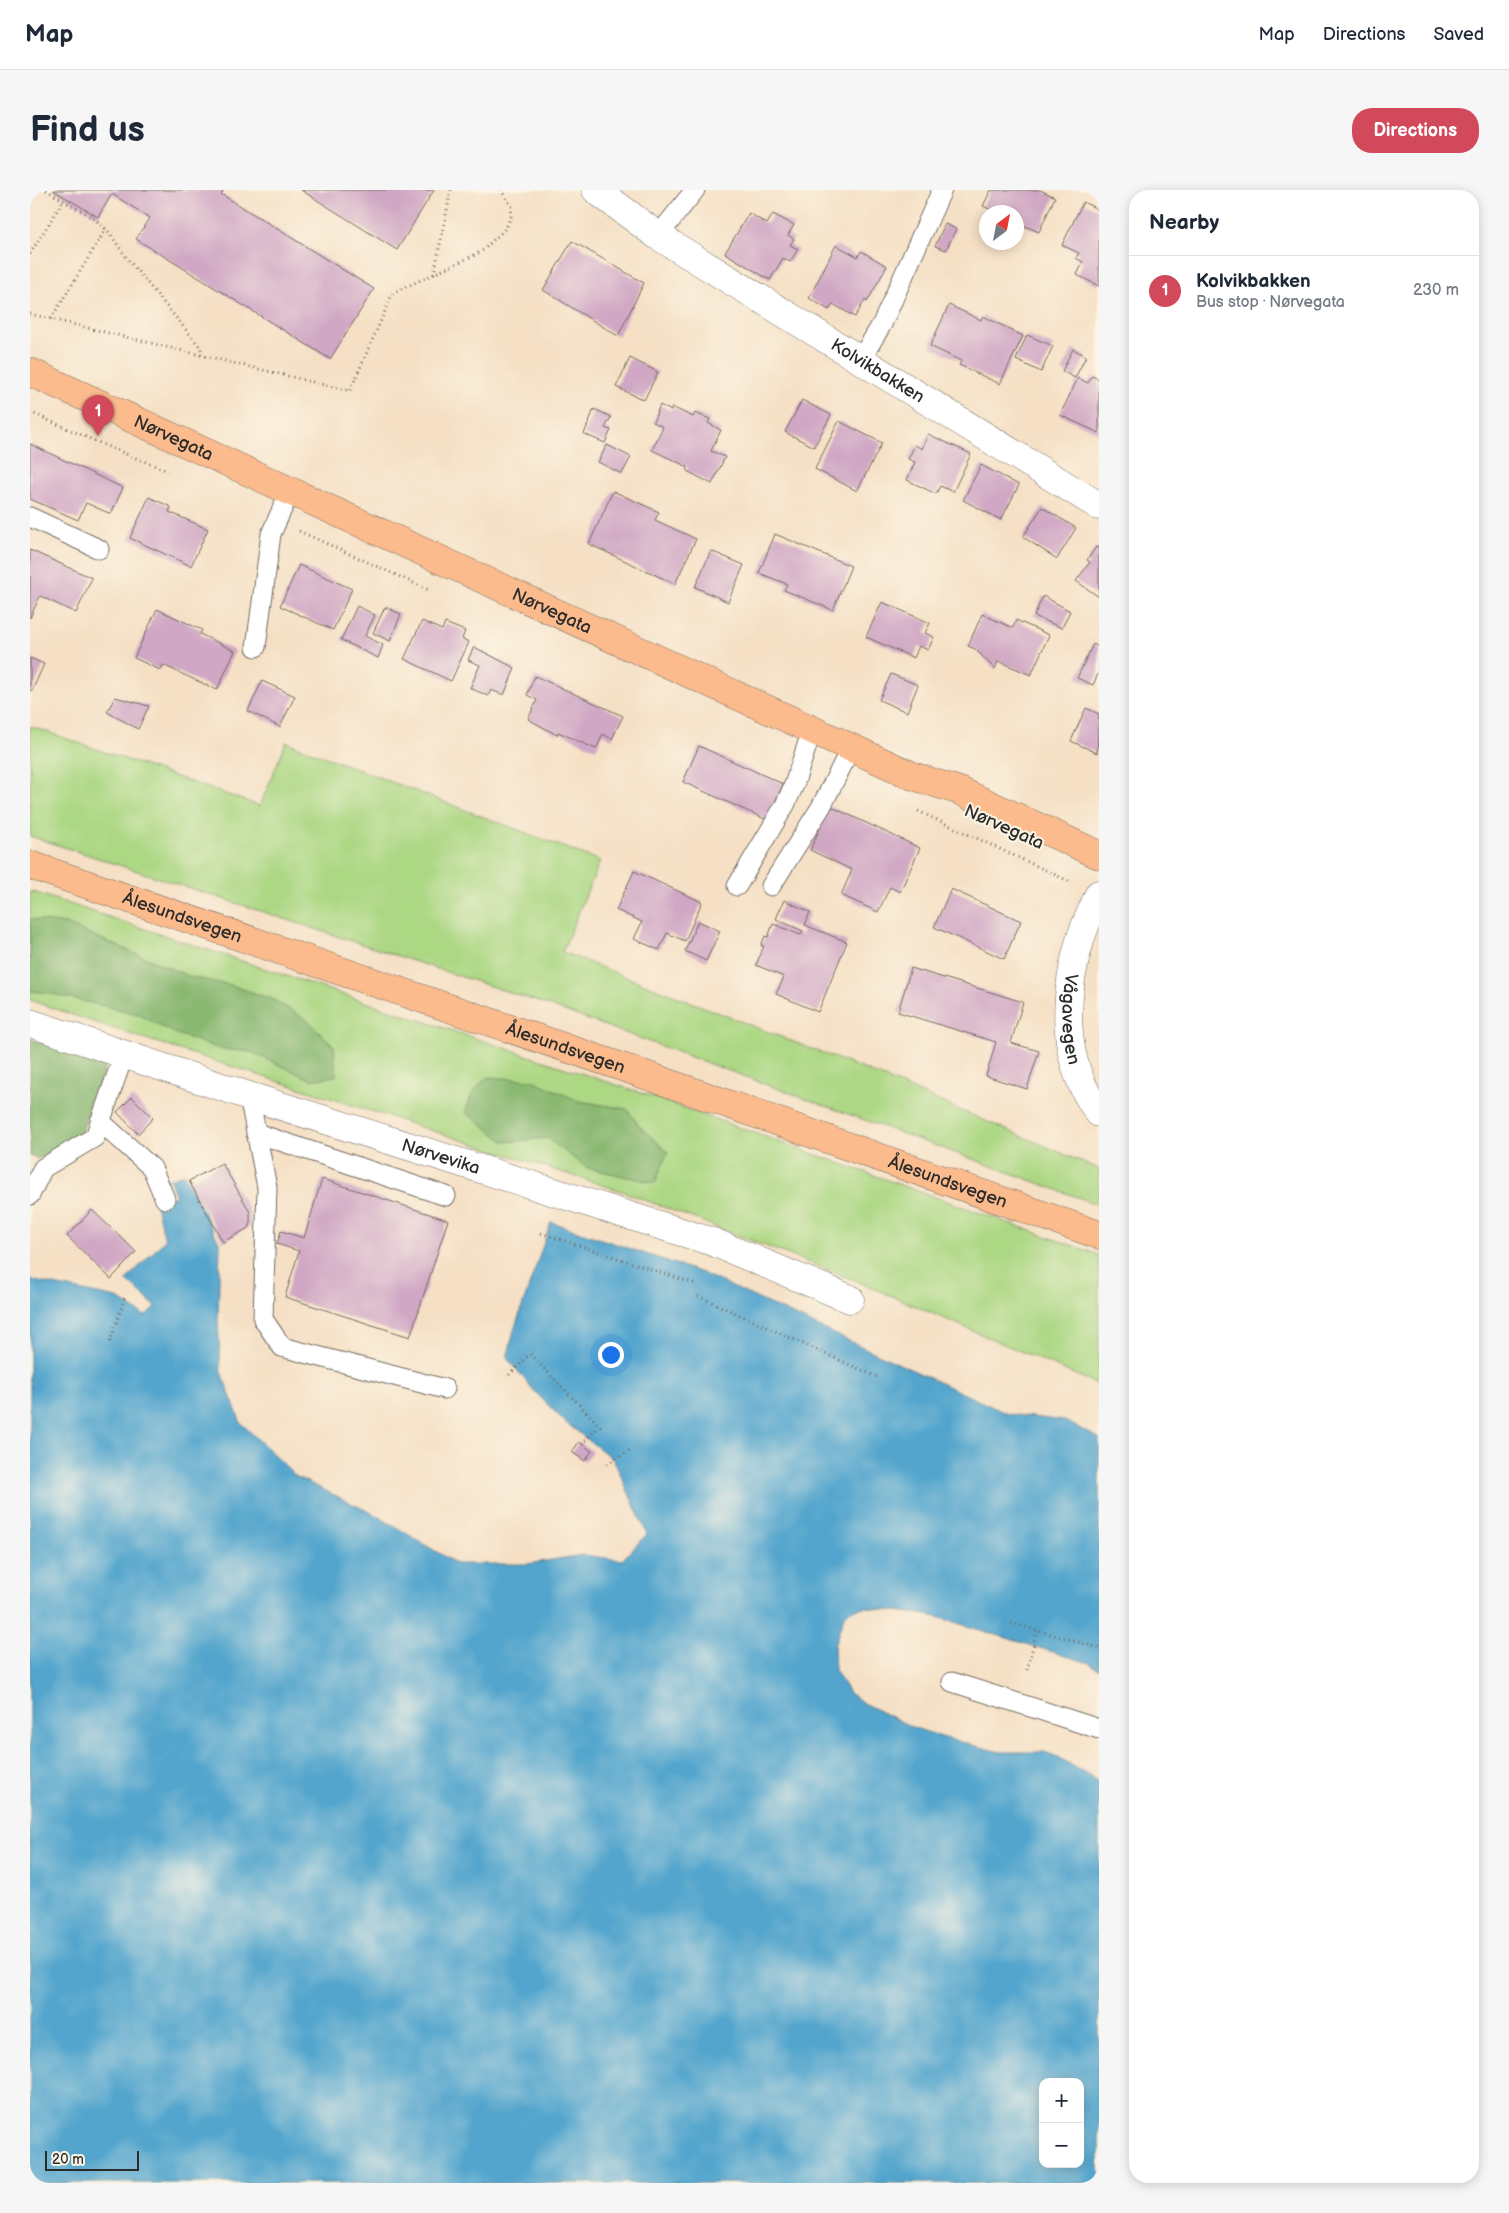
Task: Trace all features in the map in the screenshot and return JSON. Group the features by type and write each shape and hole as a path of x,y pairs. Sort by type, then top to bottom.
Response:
{"main road":[{"name":"Nørvegata","path":"32,378 290,491 913,776 960,790 1099,855"},
{"name":"Nørvegata","path":"913,776 953,804 1099,869"},
{"name":"Ålesundsvegen","path":"30,865 678,1087 1099,1235"}],"street":[{"name":"Kolvikbakken","path":"596,190 658,236 1099,506"},
{"name":"Vågavegen","path":"1099,894 1082,935 1071,977 1068,1026 1070,1053 1079,1079 1088,1098 1099,1112"},
{"name":"Nørvevika","path":"30,1023 249,1096 712,1242 850,1299"}],"lane":[{"path":"658,236 695,190"},
{"path":"861,359 882,324 942,190"},
{"path":"256,647 271,534 290,491"},
{"path":"30,517 99,549"},
{"path":"737,886 785,805 794,785 812,730"},
{"path":"771,886 821,806 851,748"},
{"path":"30,1195 43,1168 95,1137 124,1054"},
{"path":"249,1096 267,1187 263,1319 282,1347 444,1389"},
{"path":"100,1121 152,1168 166,1199"},
{"path":"256,1134 446,1196"},
{"path":"952,1682 1099,1729"}],"path":[{"path":"46,190 96,220 106,229 201,348 201,356"},
{"path":"434,274 451,190"},
{"path":"30,314 350,391 393,293 481,252 506,228 511,216 512,207 500,190"},
{"path":"30,254 63,200"},
{"path":"51,319 106,229"},
{"path":"540,1233 696,1284"},
{"path":"698,1296 879,1378"},
{"path":"110,1342 125,1297"},
{"path":"509,1375 530,1354 600,1426 584,1441"},
{"path":"606,1464 632,1449"},
{"path":"1010,1623 1099,1648"},
{"path":"1027,1670 1037,1631"}],"green space":[{"path":"30,726 260,806 286,742 600,861 562,952 861,1068 1099,1169 1099,1205 542,1003 30,836"},
{"path":"30,891 650,1096 1099,1255 1099,1385 857,1281 627,1193 102,1025 30,1000"},
{"path":"30,919 66,924 191,977 231,985 272,999 309,1021 334,1046 336,1076 312,1080 251,1052 220,1049 174,1033 138,1014 48,993 30,991"},
{"path":"30,1039 106,1064 80,1136 38,1159 30,1156"},
{"path":"487,1077 532,1080 579,1101 627,1109 640,1127 668,1152 655,1183 587,1168 547,1138 505,1142 465,1112 473,1092"}],"water":[{"path":"184,1174 220,1244 218,1321 221,1372 241,1423 297,1477 376,1515 457,1564 527,1564 583,1555 622,1560 647,1534 614,1460 565,1422 536,1393 507,1358 514,1330 551,1222 702,1273 1008,1414 1065,1421 1099,1438 1099,1669 1089,1663 934,1616 865,1607 851,1610 844,1616 834,1646 835,1670 849,1693 865,1704 912,1727 945,1738 1000,1752 1045,1752 1058,1757 1099,1782 1099,2183 30,2183 30,1280 117,1298 145,1316 155,1306 126,1280 165,1240 155,1202 176,1196 169,1179"}],"building":[{"path":"53,190 224,190 221,194 374,289 330,359 136,239 150,218 112,194 98,217"},
{"path":"301,190 434,190 397,250"},
{"path":"991,190 1040,190 1055,197 1039,232 1024,225 1024,205 984,205"},
{"path":"1083,202 1099,210 1099,286 1077,275 1083,262 1076,258 1079,253 1062,245"},
{"path":"749,213 767,224 773,214 794,225 788,235 794,239 790,245 798,249 790,262 783,258 770,280 725,253"},
{"path":"945,224 956,229 946,250 935,246"},
{"path":"572,241 644,283 618,336 543,290"},
{"path":"836,245 858,257 861,251 887,266 867,302 865,300 855,317 833,304 829,310 809,298"},
{"path":"949,305 981,320 983,316 1023,336 1000,384 959,365 961,361 930,346"},
{"path":"1027,335 1053,346 1041,372 1016,360"},
{"path":"1073,349 1086,356 1075,378 1062,371"},
{"path":"630,358 658,372 644,400 616,387"},
{"path":"1092,376 1099,379 1099,433 1060,415 1078,378 1088,383"},
{"path":"802,400 831,415 814,447 785,432"},
{"path":"660,405 671,411 672,407 693,417 695,413 710,419 708,423 721,430 711,451 725,457 712,484 687,471 688,467 652,450 663,427 653,422"},
{"path":"594,409 611,417 605,428 611,430 605,443 584,434"},
{"path":"839,421 882,443 857,491 815,469"},
{"path":"928,434 971,454 953,492 940,486 936,494 907,480 915,462 908,459 915,445 922,449"},
{"path":"30,444 123,488 111,514 86,503 78,520 30,499"},
{"path":"607,445 631,457 622,474 598,462"},
{"path":"981,465 1019,485 1001,520 963,500"},
{"path":"613,491 659,512 655,520 696,539 675,584 589,544"},
{"path":"149,497 171,507 169,512 208,529 191,566 130,538"},
{"path":"1042,507 1076,528 1057,559 1023,537"},
{"path":"775,534 851,566 833,610 784,590 787,584 759,573"},
{"path":"1096,547 1099,548 1099,597 1076,581 1090,562 1087,560"},
{"path":"30,550 92,578 76,613 40,596 30,618"},
{"path":"711,551 744,565 728,602 695,587"},
{"path":"299,565 352,589 333,630 280,606"},
{"path":"1043,596 1070,611 1062,628 1034,616"},
{"path":"882,602 930,623 925,633 934,637 928,650 919,646 914,658 866,637"},
{"path":"357,606 375,615 365,636 383,645 378,658 341,640"},
{"path":"385,607 401,614 390,641 373,633"},
{"path":"157,609 202,630 200,634 235,651 217,690 163,665 160,670 134,658"},
{"path":"982,614 1013,628 1016,620 1049,635 1031,675 998,661 995,669 975,649 968,646"},
{"path":"422,621 442,630 445,623 465,631 462,639 469,642 451,681 404,659"},
{"path":"1093,644 1099,647 1099,672 1093,685 1077,678"},
{"path":"474,647 515,668 504,695 491,690 488,696 470,688 480,665 468,660"},
{"path":"30,658 44,664 32,691 30,690"},
{"path":"891,674 918,685 907,712 879,700"},
{"path":"535,676 623,716 612,739 603,734 596,749 558,732 557,735 528,719 537,700 527,695"},
{"path":"262,681 295,696 280,727 248,711"},
{"path":"115,697 149,706 138,729 107,712"},
{"path":"1086,708 1099,714 1097,753 1071,741"},
{"path":"699,746 783,784 767,820 683,782"},
{"path":"830,806 920,848 900,892 890,887 878,912 841,895 852,870 810,850"},
{"path":"634,871 702,902 685,941 667,933 659,950 634,939 642,922 616,910"},
{"path":"951,889 1021,921 1004,959 934,927"},
{"path":"784,900 810,912 805,925 847,942 818,1012 776,994 784,977 756,965 764,946 761,946 765,936 768,937 773,924 801,935 803,931 776,919"},
{"path":"698,921 720,931 706,961 685,951"},
{"path":"911,968 1023,1002 1011,1043 1039,1051 1027,1089 986,1076 996,1042 898,1012"},
{"path":"132,1097 153,1118 138,1134 117,1112"},
{"path":"222,1163 250,1212 250,1227 223,1242 189,1181"},
{"path":"322,1179 448,1220 410,1337 285,1297 299,1251 277,1244 281,1231 304,1238"},
{"path":"92,1210 136,1252 111,1279 67,1236"},
{"path":"579,1442 592,1451 585,1461 572,1452"}],"place":[{"name":"Kolvikbakken","path":"98,436"}]}
